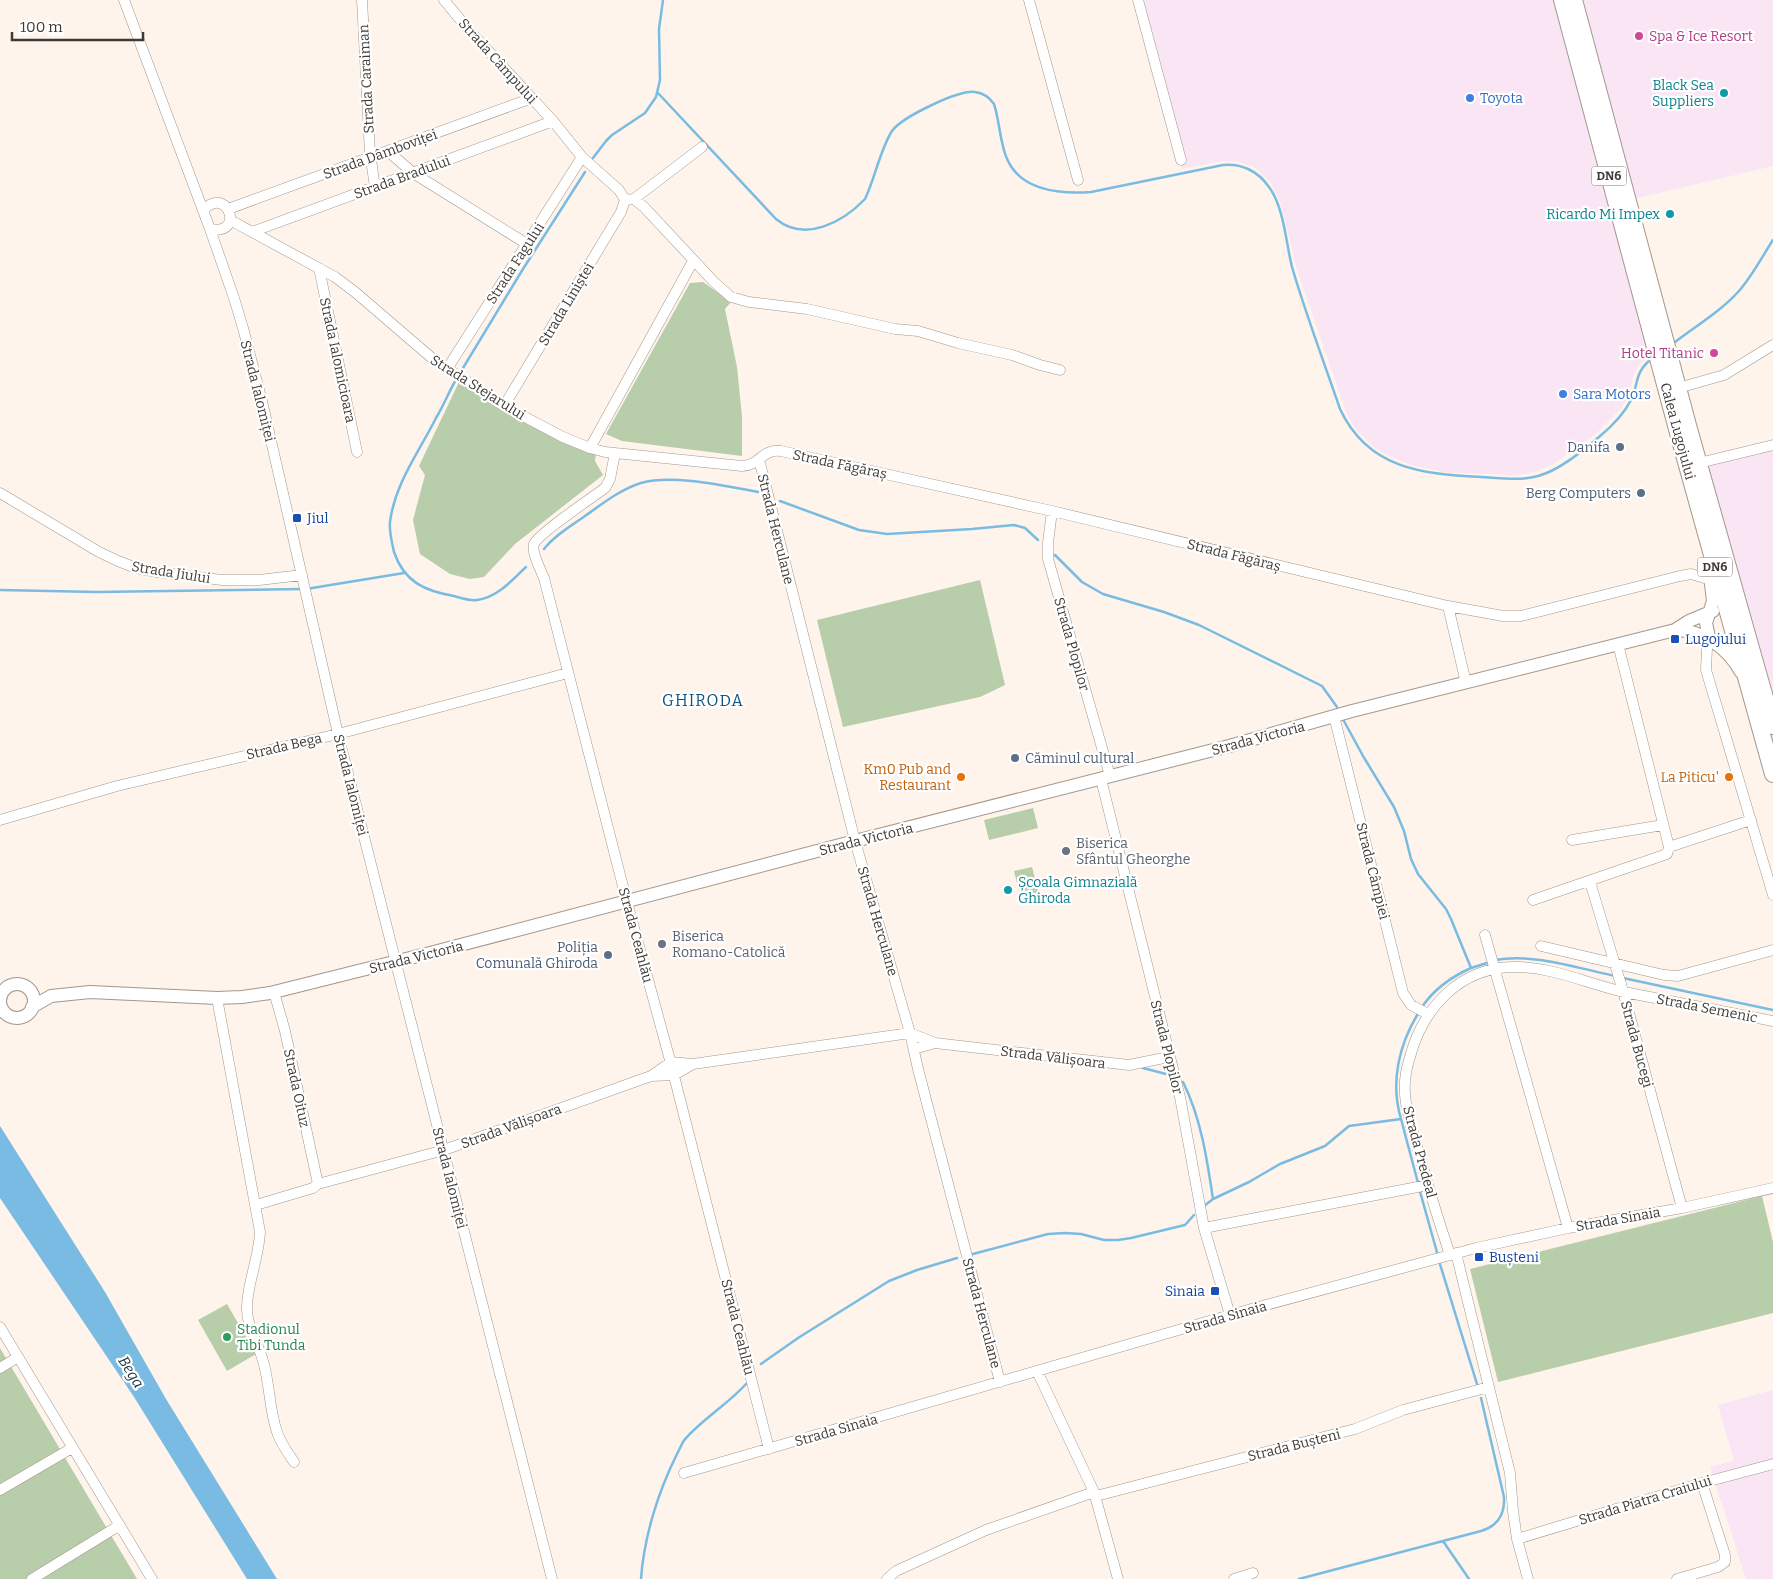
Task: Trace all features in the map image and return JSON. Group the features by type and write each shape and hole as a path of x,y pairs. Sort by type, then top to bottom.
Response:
{"main road":[{"name":"Calea Lugojului","path":"1562,0 1773,774"},
{"name":"Calea Lugojului","path":"1574,0 1698,463 1773,726"}],"street":[{"name":"Strada Ialomiței","path":"124,0 210,229 243,328 262,401 338,734 552,1579"},
{"name":"Strada Caraiman","path":"362,0 370,157 375,187"},
{"name":"Strada Câmpului","path":"444,0 553,121 582,157 629,199 644,207 693,261 731,297 740,300 831,313 895,329 918,331 958,343 1012,355 1060,370"},
{"path":"1029,0 1078,180"},
{"path":"1138,0 1181,160"},
{"name":"Strada Dâmboviței","path":"228,209 532,98"},
{"name":"Strada Bradului","path":"252,232 553,121"},
{"path":"629,199 702,147"},
{"path":"388,151 413,173 527,244"},
{"name":"Strada Fagului","path":"450,371 582,157"},
{"name":"Strada Liniștei","path":"504,406 629,199"},
{"path":"203,212 208,206 215,203 222,204 228,209 230,220 226,228 218,231 210,229"},
{"name":"Strada Stejarului","path":"230,220 319,268 355,292 420,350 504,406 549,430 590,448 615,453 742,466 755,464 759,459"},
{"path":"590,448 693,261"},
{"name":"Strada Ialomicioara","path":"319,268 357,452"},
{"path":"1678,388 1724,375 1773,346"},
{"path":"1698,463 1773,445"},
{"name":"Strada Făgăraș","path":"759,459 769,452 781,451 1052,510 1448,606 1503,616 1534,614 1598,596 1691,574 1711,580"},
{"name":"Strada Ceahlău","path":"615,453 610,479 605,488 542,534 534,544 533,550 544,578 626,902 673,1069 769,1450"},
{"name":"Strada Herculane","path":"759,459 856,841 912,1041 1000,1382"},
{"name":"Strada Jiului","path":"0,493 98,552 136,568 168,574 222,580 259,580 304,584"},
{"name":"Strada Plopilor","path":"1052,510 1048,559 1106,777 1169,1057 1180,1097 1204,1228 1230,1316"},
{"path":"1704,523 1713,601 1706,623 1710,639 1707,648 1706,670 1773,894"},
{"path":"1448,606 1466,683"},
{"path":"1727,610 1737,616 1747,637"},
{"name":"Strada Victoria","path":"30,991 51,996 90,992 217,998 255,996 274,992 1229,746 1352,711 1675,630 1710,611 1727,610"},
{"name":"Strada Victoria","path":"1675,630 1689,631 1710,639 1730,656 1748,684"},
{"path":"1618,644 1668,851"},
{"name":"Strada Bega","path":"0,820 117,786 338,734 568,673"},
{"name":"Strada Câmpiei","path":"1334,716 1403,993 1407,1000 1423,1011"},
{"path":"1533,900 1590,882 1751,820"},
{"path":"1572,840 1663,825"},
{"name":"Strada Bucegi","path":"1590,882 1682,1208"},
{"path":"1485,935 1568,1228"},
{"path":"1541,946 1615,967 1678,976 1773,950"},
{"name":"Strada Predeal","path":"1493,963 1453,988 1423,1011 1413,1044 1404,1086 1407,1109 1426,1186 1450,1255 1489,1387 1510,1473 1513,1511 1528,1579"},
{"name":"Strada Semenic","path":"1493,963 1533,968 1773,1021"},
{"path":"16,984 26,987 30,991 34,1000 32,1007 27,1014 19,1018 2,1001 16,984"},
{"name":"Strada Oituz","path":"274,992 285,1031 318,1184"},
{"name":"Strada Victoria","path":"32,1007 51,996"},
{"path":"217,998 260,1232 260,1246 247,1291 246,1309 251,1332 259,1346 264,1362 277,1433 294,1462"},
{"name":"Strada Vălișoara","path":"912,1041 936,1043"},
{"name":"Strada Vălișoara","path":"256,1205 313,1188 318,1184 444,1150 651,1076 693,1064 912,1041 1129,1065 1169,1057"},
{"path":"1204,1228 1426,1186"},
{"name":"Strada Sinaia","path":"684,1473 1230,1316 1450,1255 1568,1228 1682,1208 1773,1188"},
{"path":"0,1327 152,1579"},
{"path":"0,1368 18,1357"},
{"path":"1037,1371 1095,1494 1118,1579"},
{"name":"Strada Bușteni","path":"887,1579 896,1571 981,1532 1095,1494 1355,1430 1403,1410 1489,1387"},
{"path":"0,1490 72,1448"},
{"name":"Strada Piatra Craiului","path":"1518,1539 1702,1483 1773,1464"},
{"path":"1677,1579 1718,1567 1725,1562 1725,1555 1702,1483"},
{"path":"32,1579 120,1526"},
{"path":"1234,1579 1253,1573"}],"shaded area":[{"path":"1137,0 1773,0 1773,166 1617,203 1655,349 1634,373 1629,395 1622,407 1597,433 1552,465 1531,473 1512,475 1445,472 1414,466 1376,449 1357,431 1347,415 1296,266 1280,201 1270,182 1254,167 1236,161 1222,161 1182,169"},
{"path":"1773,442 1773,749 1692,461"},
{"path":"1773,1390 1773,1579 1746,1579 1710,1467 1734,1461 1718,1405"}],"green space":[{"path":"703,282 731,302 725,309 737,367 742,417 742,456 622,441 606,434 690,283"},
{"path":"459,382 596,453 595,461 603,475 515,544 484,577 470,579 450,574 420,554 413,520 425,475 419,466"},
{"path":"980,580 1005,685 980,697 843,727 817,620"},
{"path":"1033,808 1038,828 989,840 984,820"},
{"path":"1032,867 1040,898 1022,903 1014,871"},
{"path":"1762,1196 1773,1242 1773,1313 1498,1382 1470,1269"},
{"name":"Stadionul Tibi Tunda","path":"227,1304 256,1354 227,1371 198,1320"},
{"path":"0,1348 137,1579 0,1579"}],"water":[{"name":"Bega","path":"0,1126 105,1292 166,1399 277,1579 247,1579 134,1397 0,1198"}],"waterway":[{"path":"593,158 612,135 645,113 656,97 660,80 659,29 663,0"},
{"path":"657,92 776,219 787,226 799,229 823,227 835,222 856,207 865,199 884,147 892,131 898,125 931,105 956,95 967,93 981,93 994,104 1003,148 1008,161 1023,179 1044,189 1091,192 1223,165 1236,165 1249,169 1265,181 1278,205 1297,285 1340,409 1352,429 1366,445 1381,456 1418,470 1459,476 1517,479 1531,478 1546,473 1585,448 1617,420 1631,400 1641,370 1650,360"},
{"path":"460,373 585,172"},
{"path":"1675,342 1716,312 1739,291 1753,273 1773,240"},
{"path":"457,378 408,468 397,494 390,526 394,552 398,562 410,578 425,588 471,600 484,599 498,592 526,567"},
{"path":"544,549 558,535 605,502 626,489 641,483 683,480 758,492"},
{"path":"780,501 859,530 887,534 1014,525 1025,528 1038,540"},
{"path":"1055,555 1082,582 1103,594 1164,612 1199,625 1322,686 1337,707"},
{"path":"306,589 404,573"},
{"path":"0,590 97,592 301,589"},
{"path":"1344,721 1394,807 1404,831 1411,859 1418,874 1446,909 1471,968 1444,984 1422,1007"},
{"path":"1495,960 1525,958 1615,976"},
{"path":"1471,968 1490,962"},
{"path":"1623,978 1773,1010"},
{"path":"1204,1206 1213,1199 1249,1182 1280,1164 1325,1146 1349,1126 1401,1119 1396,1091 1398,1064 1406,1037 1419,1012"},
{"path":"1143,1068 1166,1074"},
{"path":"1183,1082 1199,1124 1213,1199"},
{"path":"1401,1119 1418,1183"},
{"path":"1419,1188 1438,1256"},
{"path":"973,1254 1048,1234 1081,1234 1104,1240 1131,1238 1185,1225 1194,1215"},
{"path":"761,1364 798,1338 889,1281 957,1258"},
{"path":"1439,1261 1477,1384"},
{"path":"641,1579 645,1547 653,1515 670,1469 682,1444 693,1431 746,1384"},
{"path":"1299,1579 1481,1531 1496,1523 1502,1514 1504,1497 1481,1398"},
{"path":"1443,1541 1469,1579"}],"place":[{"name":"Spa & Ice Resort","path":"1639,36"},
{"name":"Black Sea Suppliers","path":"1724,93"},
{"name":"Toyota","path":"1470,98"},
{"name":"Ricardo Mi Impex","path":"1670,214"},
{"name":"Hotel Titanic","path":"1714,353"},
{"name":"Sara Motors","path":"1563,394"},
{"name":"Danifa","path":"1620,447"},
{"name":"Berg Computers","path":"1641,493"},
{"name":"Jiul","path":"297,518"},
{"name":"Lugojului","path":"1675,639"},
{"name":"Căminul cultural","path":"1015,758"},
{"name":"Km0 Pub and Restaurant","path":"961,777"},
{"name":"La Piticu'","path":"1729,777"},
{"name":"Biserica Sfântul Gheorghe","path":"1066,851"},
{"name":"Școala Gimnazială Ghiroda","path":"1008,890"},
{"name":"Biserica Romano-Catolică","path":"662,944"},
{"name":"Poliția Comunală Ghiroda","path":"608,955"},
{"name":"Bușteni","path":"1479,1257"},
{"name":"Sinaia","path":"1215,1291"},
{"name":"Stadionul Tibi Tunda","path":"227,1337"}],"district":[{"name":"GHIRODA","path":"703,700"}]}
